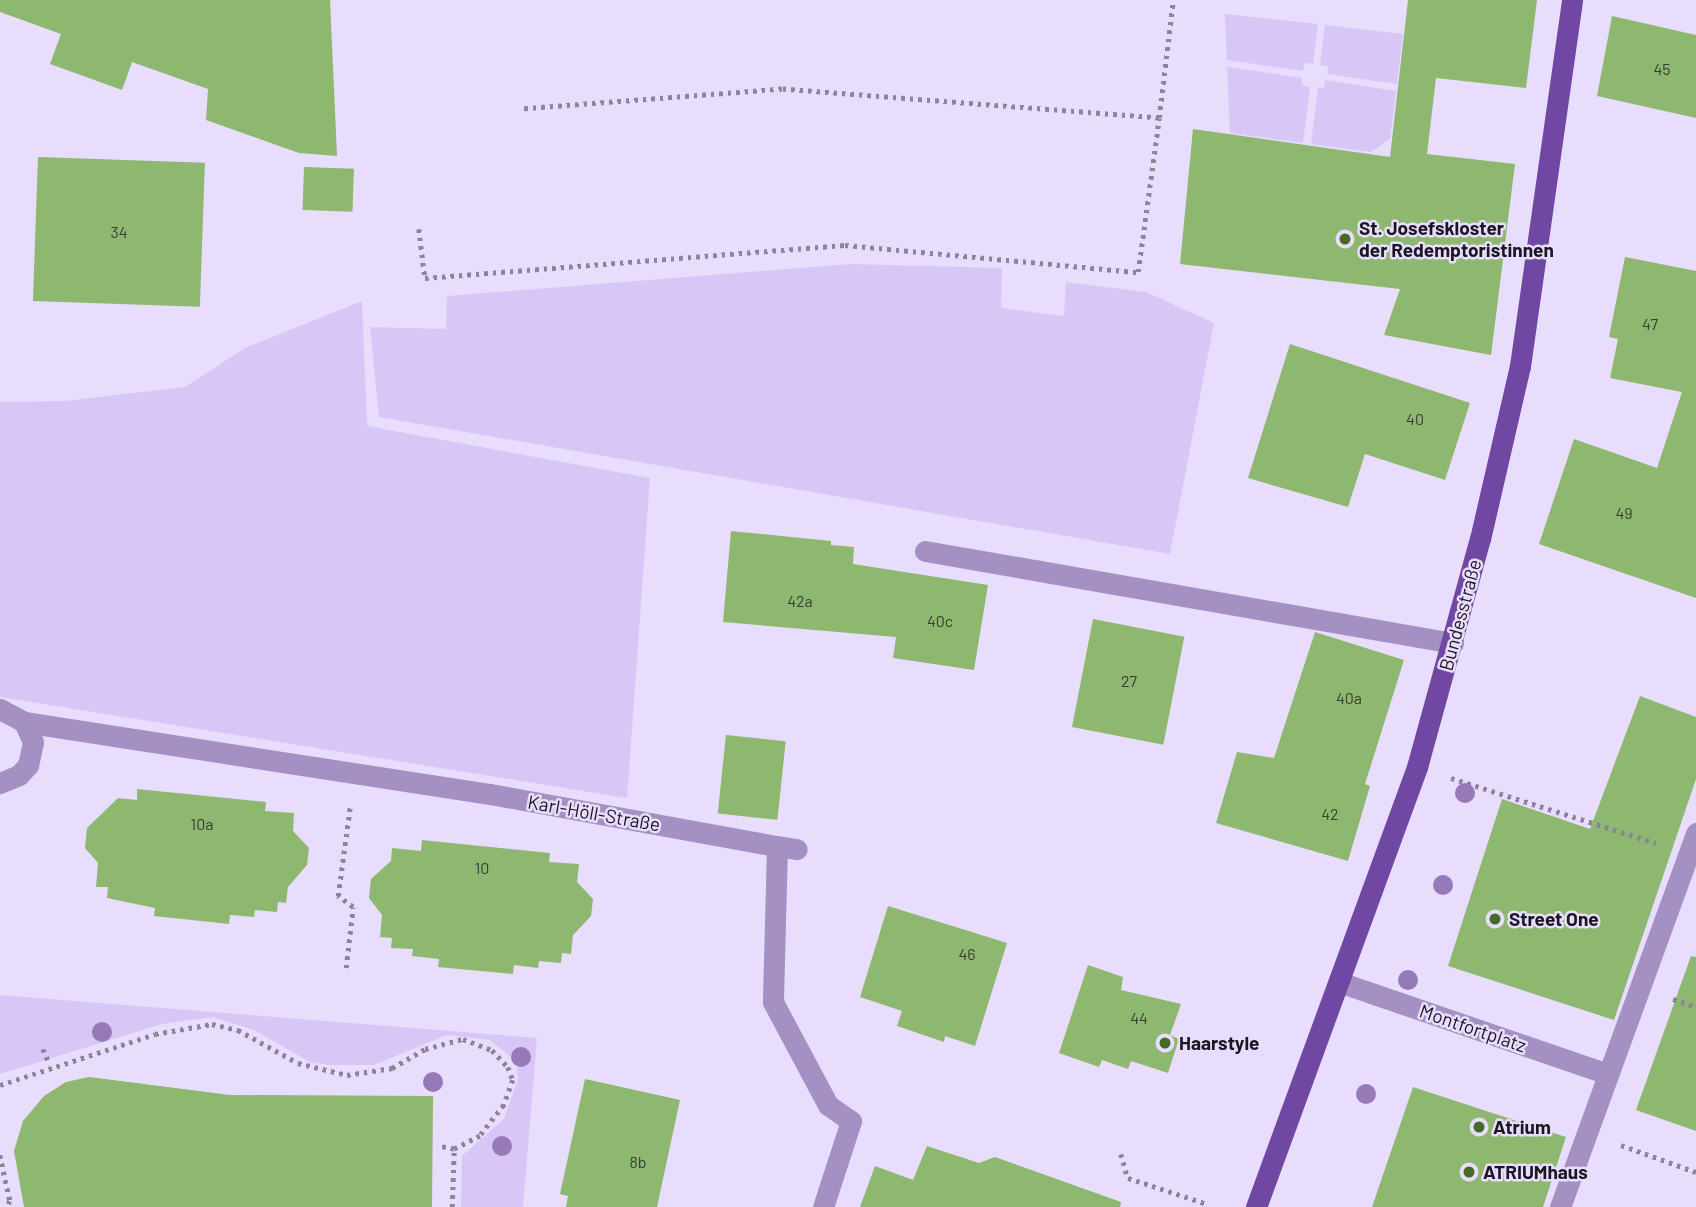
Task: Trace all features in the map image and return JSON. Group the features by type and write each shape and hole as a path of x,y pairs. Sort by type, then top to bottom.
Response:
{"main road":[{"name":"Bundesstraße","path":"1256,1207 1417,767 1453,643 1508,430 1550,172 1572,0"}],"street":[{"path":"925,551 1453,643"},
{"name":"Karl-Höll-Straße","path":"0,709 24,722 787,847 773,1002 828,1105 851,1121 823,1207"},
{"path":"0,783 19,775 32,756 33,742 24,722"},
{"path":"1560,1207 1696,833"},
{"name":"Montfortplatz","path":"1339,982 1608,1074"}],"path":[{"path":"419,229 425,278 845,245 1138,272 1173,0"},
{"path":"521,109 782,89 1159,118"},
{"path":"1417,767 1688,853"},
{"path":"345,968 353,907 338,896 354,774"},
{"path":"0,1085 50,1065 155,1034 212,1024 238,1030 298,1063 346,1075 382,1071 425,1049 463,1040 492,1050 508,1067 513,1080 495,1119 480,1136 454,1149 437,1146"},
{"path":"43,1049 50,1065"},
{"path":"1587,1133 1696,1172"},
{"path":"452,1207 454,1149"},
{"path":"1121,1154 1128,1178 1207,1203"},
{"path":"0,1155 10,1201 7,1207"}],"shaded area":[{"path":"1225,14 1318,24 1313,64 1304,63 1303,71 1227,60"},
{"path":"1325,25 1403,34 1397,84 1327,74 1328,66 1320,65"},
{"path":"1227,67 1302,78 1302,85 1310,87 1303,143 1230,133"},
{"path":"1325,80 1396,91 1390,139 1371,152 1311,144 1318,87 1324,88"},
{"path":"850,264 1002,268 1001,308 1064,316 1066,282 1146,292 1214,323 1170,554 379,417 370,327 446,329 447,296"},
{"path":"362,301 367,426 650,478 627,798 0,697 0,402 65,401 185,387 245,348"},
{"path":"0,995 537,1038 523,1207 461,1207 462,1156 504,1119 518,1079 517,1062 490,1040 447,1035 374,1065 330,1065 310,1062 254,1030 212,1017 162,1024 0,1074"}],"building":[{"path":"0,0 330,0 337,156 299,153 206,120 208,89 132,62 122,90 50,64 61,34 0,12"},
{"name":"St. Josefskloster der Redemptoristinnen","path":"1408,0 1537,0 1526,88 1436,78 1427,154 1515,164 1491,355 1384,335 1400,289 1180,264 1193,129 1390,157"},
{"path":"1612,16 1696,35 1696,118 1597,96"},
{"path":"38,157 205,163 200,307 33,301"},
{"path":"304,167 354,169 352,212 302,210"},
{"path":"1625,257 1696,271 1696,598 1539,544 1574,439 1657,468 1682,392 1610,378 1618,339 1609,337"},
{"path":"1290,344 1470,403 1445,480 1365,454 1348,507 1248,478"},
{"path":"731,531 831,541 831,545 854,547 853,564 988,585 974,670 893,658 896,637 723,622"},
{"path":"1093,619 1184,637 1163,745 1072,727"},
{"path":"1315,632 1404,660 1365,784 1370,786 1348,861 1216,823 1237,752 1274,758"},
{"path":"1640,696 1696,717 1696,779 1614,1020 1448,966 1502,799 1590,829"},
{"path":"726,735 786,741 777,820 718,814"},
{"path":"137,789 266,802 265,811 294,813 293,831 309,848 307,865 288,887 286,903 278,902 277,912 255,910 254,917 230,915 229,924 154,916 155,908 107,898 108,887 96,887 98,863 85,848 87,828 118,798 137,800"},
{"path":"422,840 550,853 549,862 579,864 577,882 593,899 591,916 573,935 571,954 562,953 561,963 539,961 538,968 514,965 513,974 438,967 439,959 412,956 413,949 391,948 392,938 380,937 382,915 369,898 371,879 391,861 392,848 421,851"},
{"path":"888,906 1007,943 975,1046 945,1036 944,1042 897,1026 902,1011 860,997"},
{"path":"1691,956 1696,957 1696,1131 1636,1110"},
{"path":"1088,965 1123,977 1121,990 1181,1004 1170,1035 1179,1039 1168,1073 1131,1061 1128,1069 1102,1060 1099,1067 1059,1053"},
{"path":"89,1077 230,1095 433,1096 432,1207 24,1207 14,1151 23,1121 44,1096 66,1082"},
{"path":"585,1079 680,1100 657,1207 566,1207 568,1196 560,1194"},
{"name":"ATRIUMhaus","path":"1413,1087 1566,1137 1543,1207 1372,1207"},
{"path":"927,1146 979,1163 995,1157 1121,1202 1120,1207 860,1207 875,1166 913,1180"}],"place":[{"name":"St. Josefskloster der Redemptoristinnen","path":"1345,239"},
{"name":"Street One","path":"1495,919"},
{"name":"Haarstyle","path":"1165,1043"},
{"name":"Atrium","path":"1479,1127"},
{"name":"ATRIUMhaus","path":"1469,1172"}]}
